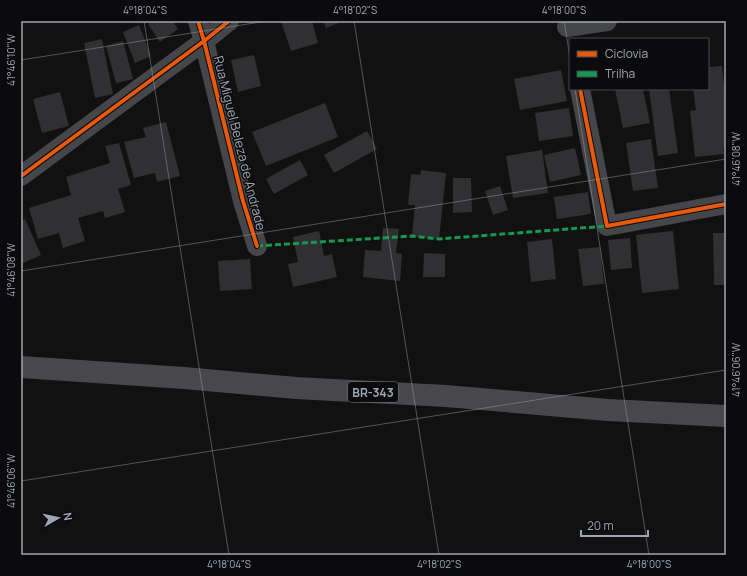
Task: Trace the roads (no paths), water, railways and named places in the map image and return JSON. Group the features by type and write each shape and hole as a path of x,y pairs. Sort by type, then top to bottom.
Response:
{"highway":[{"name":"BR-343","path":"21,367 184,378 296,388 446,396 608,410 726,416"}],"street":[{"name":"Rua Miguel Beleza de Andrade","path":"198,21 243,201 257,246"},
{"path":"21,176 229,21"},
{"path":"568,30 607,21"},
{"path":"580,90 607,226 726,204"}]}
